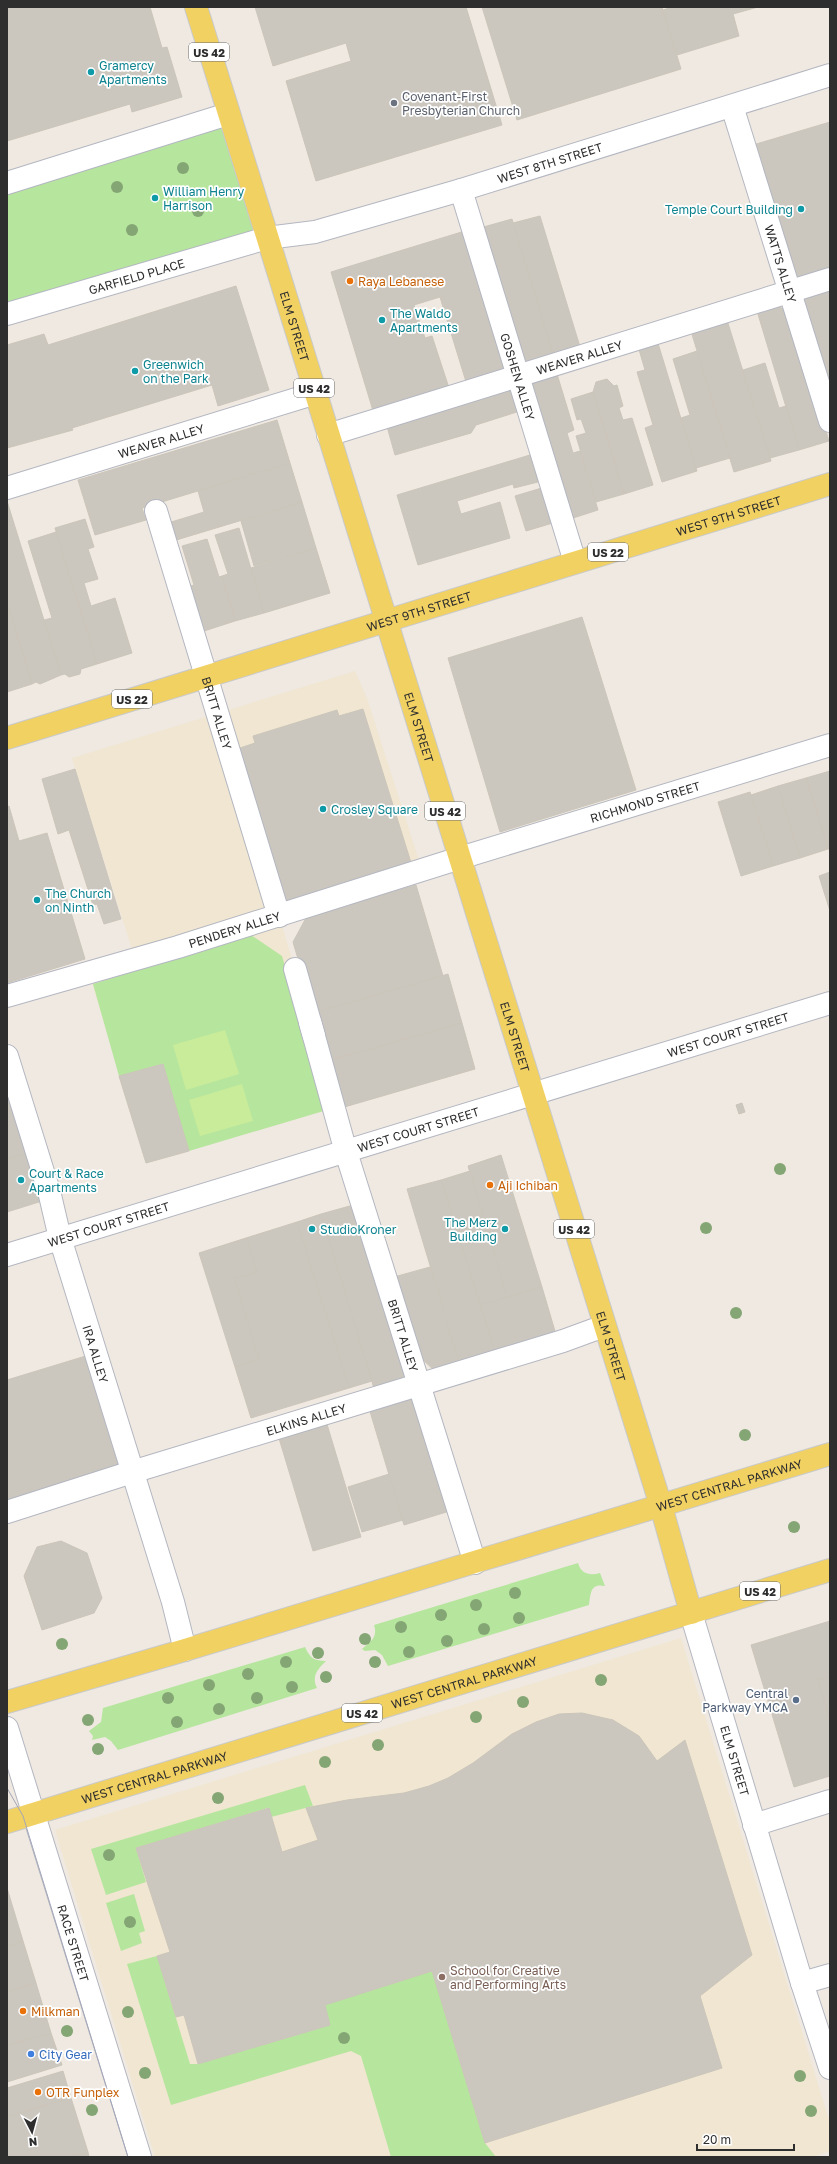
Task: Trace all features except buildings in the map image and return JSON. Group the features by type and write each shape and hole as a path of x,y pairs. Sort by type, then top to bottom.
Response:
{"main road":[{"name":"ELM STREET","path":"196,7 661,1506 691,1613"},
{"name":"WEST 9TH STREET","path":"7,738 830,484"},
{"name":"WEST CENTRAL PARKWAY","path":"7,1702 474,1563 830,1454"},
{"name":"WEST CENTRAL PARKWAY","path":"7,1822 830,1570"}],"street":[{"name":"WEST 8TH STREET","path":"267,238 315,232 461,190 830,75"},
{"name":"WATTS ALLEY","path":"732,106 830,421"},
{"path":"7,183 228,114"},
{"name":"GOSHEN ALLEY","path":"461,190 576,562"},
{"name":"GARFIELD PLACE","path":"7,314 267,238"},
{"name":"WEAVER ALLEY","path":"328,435 830,279"},
{"name":"WEAVER ALLEY","path":"7,488 316,393"},
{"name":"BRITT ALLEY","path":"156,511 279,916"},
{"name":"RICHMOND STREET","path":"460,858 830,745"},
{"name":"PENDERY ALLEY","path":"7,996 171,949 460,858"},
{"name":"BRITT ALLEY","path":"295,969 346,1152 420,1384 474,1563"},
{"name":"WEST COURT STREET","path":"7,1255 830,1003"},
{"name":"IRA ALLEY","path":"7,1056 49,1191 60,1238 173,1602 185,1650"},
{"name":"ELKINS ALLEY","path":"7,1512 132,1472 563,1341 604,1326"},
{"name":"ELM STREET","path":"691,1613 802,1983 830,2068"},
{"name":"RACE STREET","path":"7,1728 140,2157"},
{"path":"754,1825 830,1801"},
{"path":"802,1983 830,1975"}],"shaded area":[{"path":"355,671 367,698 422,870 279,916 295,969 327,1110 146,1163 89,973 135,959 72,758"},
{"name":"School for Creative and Performing Arts","path":"681,1638 830,2123 830,2151 812,2157 155,2157 55,1830"}],"green space":[{"path":"228,114 267,238 7,314 7,183"},
{"path":"251,935 282,956 327,1110 189,1151 163,1064 119,1076 93,984"},
{"path":"225,1030 239,1074 186,1090 173,1045"},
{"path":"242,1084 253,1121 200,1136 189,1100"},
{"path":"578,1563 581,1570 586,1573 600,1573 605,1586 596,1586 592,1590 589,1605 388,1666 382,1655 375,1650 365,1651 362,1649 373,1639 375,1633 374,1625"},
{"path":"305,1647 313,1658 326,1661 315,1676 315,1684 317,1688 118,1750 111,1741 105,1737 92,1740 93,1736 89,1731 101,1722 103,1708"},
{"path":"305,1785 313,1806 271,1817 268,1808 136,1848 146,1882 106,1895 91,1849"},
{"path":"134,1894 145,1931 139,1933 142,1943 121,1951 106,1903"},
{"path":"157,1956 190,2064 198,2064 330,2025 325,2005 432,1971 485,2143 496,2157 391,2157 361,2056 351,2051 171,2105 127,1964"}],"tram line":[{"path":"7,1788 23,1816 128,2157"}],"place":[{"name":"Gramercy Apartments","path":"91,72"},
{"name":"Covenant-First Presbyterian Church","path":"394,103"},
{"name":"William Henry Harrison","path":"155,198"},
{"name":"Temple Court Building","path":"801,209"},
{"name":"Raya Lebanese","path":"350,281"},
{"name":"The Waldo Apartments","path":"382,320"},
{"name":"Greenwich on the Park","path":"135,371"},
{"name":"Crosley Square","path":"323,809"},
{"name":"The Church on Ninth","path":"37,900"},
{"name":"Court & Race Apartments","path":"21,1180"},
{"name":"Aji Ichiban","path":"490,1185"},
{"name":"StudioKroner","path":"312,1229"},
{"name":"The Merz Building","path":"505,1229"},
{"name":"Central Parkway YMCA","path":"796,1700"},
{"name":"School for Creative and Performing Arts","path":"442,1977"},
{"name":"Milkman","path":"23,2011"},
{"name":"City Gear","path":"31,2054"},
{"name":"OTR Funplex","path":"38,2092"}]}
